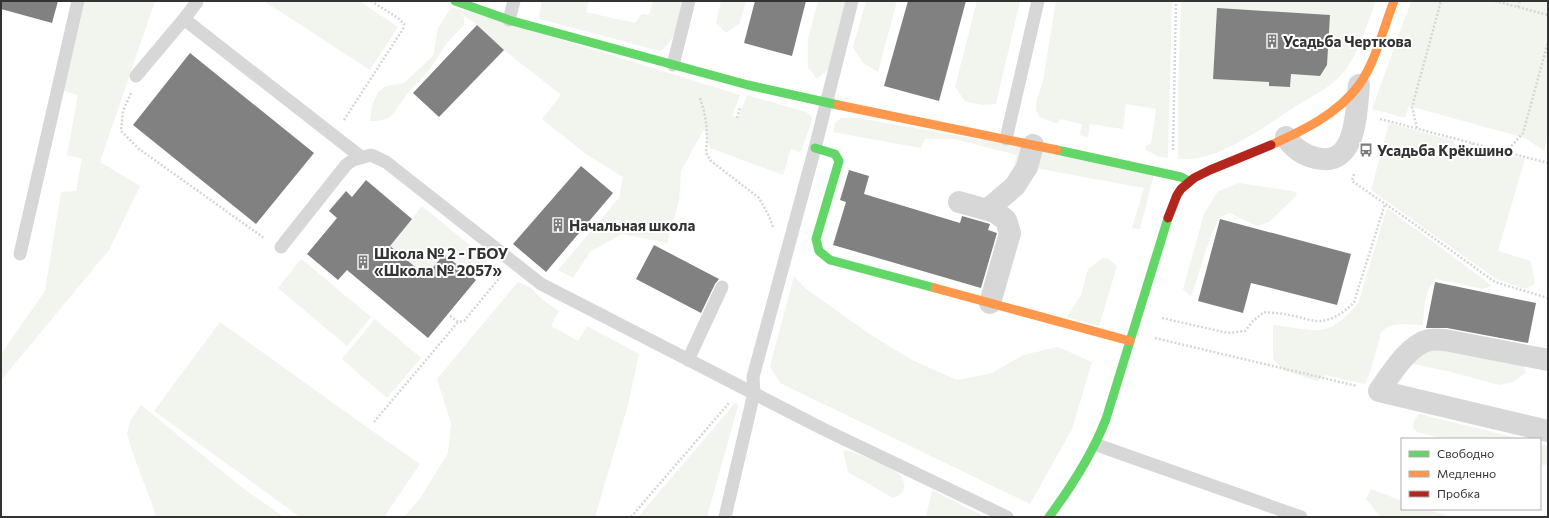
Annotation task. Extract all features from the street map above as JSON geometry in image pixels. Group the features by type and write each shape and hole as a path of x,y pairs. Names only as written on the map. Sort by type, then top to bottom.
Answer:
{"street":[{"path":"455,1 509,20 691,71 826,103 1006,139 1171,175 1189,181"},
{"path":"1049,517 1076,480 1097,444 1176,197 1189,181 1286,137 1317,121 1346,101 1359,85 1367,70 1394,1"},
{"path":"1286,137 1298,150 1308,156 1320,159 1338,157 1346,149 1351,137 1359,85"},
{"path":"988,209 1015,186 1027,167 1033,145"},
{"path":"815,148 835,154 839,161 816,239 819,251 830,260 1130,341"},
{"path":"959,202 995,212 1006,220 1010,233 990,303"},
{"path":"1548,360 1445,340 1429,340 1413,349 1397,366 1379,391 1548,431"}],"lane":[{"path":"20,254 78,1"},
{"path":"509,20 514,1"},
{"path":"673,66 689,1"},
{"path":"725,517 754,394 753,376 815,148 852,1"},
{"path":"1006,139 1038,1"},
{"path":"136,76 197,2"},
{"path":"184,19 361,157"},
{"path":"281,247 346,165 353,160 371,155 386,162 541,284 825,430 1007,517"},
{"path":"688,360 722,287"},
{"path":"1097,444 1301,517"}],"path":[{"path":"334,136 403,29 404,24 398,18 371,1"},
{"path":"1173,157 1176,1"},
{"path":"1418,128 1412,107 1441,1"},
{"path":"1496,1 1548,15"},
{"path":"1518,7 1520,1"},
{"path":"1506,152 1523,132 1548,42"},
{"path":"691,71 706,117 706,153 711,161 759,198 769,216 784,262"},
{"path":"136,76 133,89 123,111 121,131 139,149 272,244 281,247"},
{"path":"1376,118 1548,163"},
{"path":"1471,149 1473,143"},
{"path":"1356,167 1352,181 1495,282 1548,298"},
{"path":"1139,312 1228,333 1245,331 1253,321 1264,312 1289,315 1317,321 1334,317 1346,310 1354,302 1385,204"},
{"path":"374,422 458,322 467,319 513,262"},
{"path":"450,316 458,322"},
{"path":"1148,336 1379,391"},
{"path":"631,517 742,388"}],"shaded area":[{"path":"85,1 155,1 100,162 140,186 109,250 1,380 1,354 45,291 61,192 76,191 82,159 67,155 78,95 64,91"},
{"path":"264,1 359,1 398,27 370,70"},
{"path":"542,1 589,1 586,12 635,23 642,14 649,15 653,1 682,1 678,22 673,36 666,47 660,51 540,19 539,16"},
{"path":"721,1 746,1 740,23 726,33 716,23"},
{"path":"818,1 846,1 831,67 817,79 808,67 808,39"},
{"path":"866,1 897,1 878,72 862,62 853,47"},
{"path":"977,1 1020,1 996,104 981,105 965,101 955,87"},
{"path":"1056,1 1172,1 1168,158 1159,157 1146,150 1145,146 1151,144 1156,109 1126,104 1123,129 1090,124 1088,137 1080,135 1082,124 1060,119 1058,124 1040,117 1036,110 1037,99 1043,81"},
{"path":"1181,1 1376,1 1353,59 1336,80 1253,134 1223,150 1208,156 1193,159 1178,159 1178,90","holes":["1217,9 1327,65 1320,76 1291,74 1290,87 1269,86 1269,75 1257,81 1213,78"]},
{"path":"1411,1 1548,1 1548,133 1544,151 1525,138 1409,106 1405,118 1372,109"},
{"path":"453,8 468,11 740,95 732,116 738,118 747,95 806,112 811,116 812,120 801,152 791,149 783,175 710,148 704,129 681,171 679,201 667,243 622,234 590,252 573,278 558,270 619,198 623,177 586,154 542,119 561,95 504,50 477,25 461,13 464,18 464,25 447,43 430,69 407,94 394,113 389,118 379,121 370,121 372,105 378,92 386,86 404,83 433,56 438,28 449,11"},
{"path":"841,118 858,118 1028,148 1022,166 1014,164 1017,155 954,139 925,139 921,148 833,132 835,123"},
{"path":"1389,123 1454,141 1454,144 1488,153 1489,150 1525,159 1498,251 1531,261 1535,284 1525,289 1496,279 1371,190"},
{"path":"1035,150 1154,174 1140,229 1132,228 1144,188 1030,167"},
{"path":"1239,183 1297,193 1296,196 1269,222 1257,226 1230,213 1220,217 1211,235 1191,297 1183,289 1204,214 1218,191"},
{"path":"422,206 488,260 474,278 444,254 426,276 390,246"},
{"path":"1387,208 1491,286 1483,289 1436,279 1427,295 1423,325 1394,325 1385,329 1381,333 1371,369 1365,384 1325,375 1317,381 1285,371 1273,359 1273,325 1309,330 1326,329 1336,324 1358,304"},
{"path":"1103,258 1109,259 1117,266 1099,326 1067,317 1081,295 1088,269"},
{"path":"301,259 371,317 347,346 278,288"},
{"path":"794,276 805,288 871,335 912,360 957,380 992,373 1023,355 1058,347 1092,362 1072,429 1030,504 780,383 770,366"},
{"path":"518,282 531,288 544,301 559,311 551,326 578,341 587,326 639,354 628,405 595,517 404,517 421,497 448,453 451,423 437,379"},
{"path":"375,319 421,358 387,398 342,359"},
{"path":"220,322 420,464 384,517 300,517 154,411"},
{"path":"1426,348 1520,359 1526,373 1513,382 1499,385 1447,371 1413,364 1419,354"},
{"path":"736,402 738,406 707,517 638,517"},
{"path":"141,405 244,489 284,517 156,517 127,433 130,421"},
{"path":"1419,414 1517,438 1441,438 1417,432 1413,427 1414,421"},
{"path":"1541,444 1548,446 1548,466 1541,464"},
{"path":"847,450 892,469 901,476 903,480 903,492 893,498 848,472 843,451"},
{"path":"1371,489 1401,501 1401,510 1429,510 1450,517 1381,517 1366,499"},
{"path":"932,490 979,514 983,517 926,517"}],"building":[{"path":"1,1 58,1 52,23 1,9"},
{"path":"755,1 806,1 792,56 744,43"},
{"path":"908,1 966,1 939,101 884,86"},
{"name":"Усадьба Черткова","path":"1217,8 1330,15 1327,65 1320,76 1291,74 1290,87 1269,86 1269,82 1213,79"},
{"path":"477,25 504,50 439,117 413,93"},
{"path":"190,53 314,153 256,224 133,125"},
{"name":"Начальная школа","path":"581,166 613,193 546,272 513,244"},
{"path":"849,170 869,176 864,194 960,223 962,216 990,224 988,230 997,233 981,288 833,245 846,202 840,200"},
{"name":"Школа № 2 - ГБОУ «Школа № 2057»","path":"366,180 412,219 390,246 426,276 444,254 476,280 428,338 347,270 338,280 307,254 337,218 329,211 346,191 352,197"},
{"path":"1220,219 1351,254 1337,305 1251,283 1243,313 1198,301"},
{"path":"654,245 719,279 701,313 636,279"},
{"path":"1435,282 1536,303 1528,343 1447,328 1426,328"}],"traffic: fast":[{"path":"455,1 509,20 748,85 838,105"},
{"path":"815,148 835,154 839,161 816,239 819,251 830,260 935,288"},
{"path":"1057,150 1181,177 1189,181"},
{"path":"1049,517 1081,470 1106,419 1168,218"}],"traffic: slow":[{"path":"1271,145 1319,121 1341,105 1359,85 1370,66 1394,1"},
{"path":"838,105 1057,150"},
{"path":"935,288 1130,341"}],"traffic: jam":[{"path":"1168,218 1177,195 1181,189 1194,178 1271,145"}],"place":[{"name":"Усадьба Черткова","path":"1272,41"},
{"name":"Усадьба Крёкшино","path":"1366,150"},
{"name":"Начальная школа","path":"558,225"},
{"name":"Школа № 2 - ГБОУ «Школа № 2057»","path":"363,262"}]}
